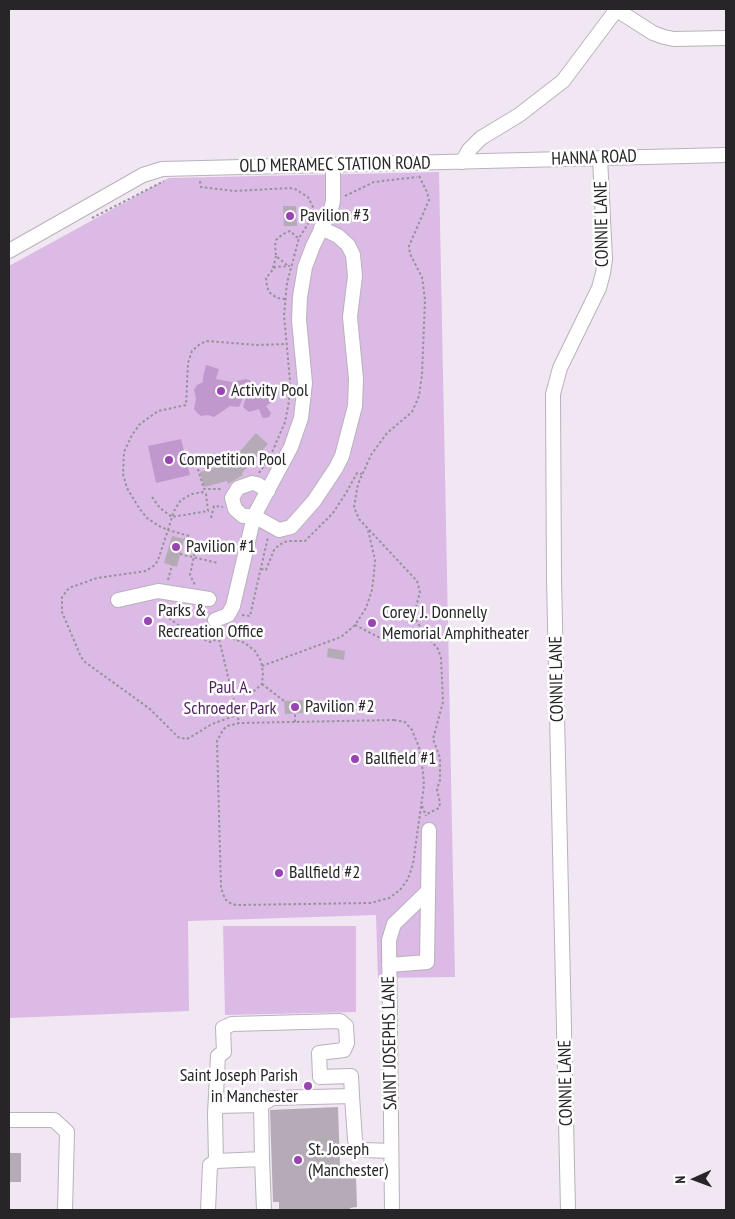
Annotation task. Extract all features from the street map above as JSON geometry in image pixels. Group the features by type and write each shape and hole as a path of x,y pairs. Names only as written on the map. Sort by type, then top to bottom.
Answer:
{"street":[{"path":"462,162 469,150 481,138 519,115 563,81 617,9 653,33 664,37 674,39 726,38"},
{"name":"HANNA ROAD","path":"462,162 726,155"},
{"name":"CONNIE LANE","path":"568,1210 554,579 553,394 560,368 599,288 603,273 605,259 600,158"},
{"name":"OLD MERAMEC STATION ROAD","path":"9,251 155,170 169,168 462,162"},
{"path":"214,620 228,615 233,606 254,516 291,447 301,418 305,383 299,320 300,297 305,267 333,201 333,165"},
{"path":"268,492 257,484 252,483 238,488 234,493 232,503 238,513 243,516 254,516 279,530 292,527 314,502 336,468 342,456 349,431 356,392 350,317 355,267 353,255 348,245 338,236 320,228"},
{"path":"118,600 158,591 209,599"},
{"path":"389,965 427,962 429,830"},
{"name":"SAINT JOSEPHS LANE","path":"392,1210 389,940 394,924 428,891"},
{"path":"216,1161 218,1056 224,1052 223,1028 232,1024 340,1021 346,1026 347,1043 344,1050 318,1053 320,1077 351,1076 355,1140 358,1148 365,1150 391,1150"},
{"path":"216,1106 261,1105 272,1098 352,1096"},
{"path":"261,1105 264,1210"},
{"path":"9,1120 54,1120 67,1132 65,1210"},
{"path":"208,1210 210,1165 216,1161 262,1159"}],"path":[{"path":"200,176 201,187 234,191 290,188 302,192 308,197 317,212 299,238 290,266 285,300 286,344 290,381 287,412 278,442 262,470"},
{"path":"333,201 374,182 418,177 429,200 409,246 410,254 422,277 424,300 422,375 419,396 412,412 394,426 379,442 371,455 362,474 354,507 357,516 367,528 417,581 420,592 415,615 424,633 440,653 444,695 442,709 433,736 440,758 440,780 437,789 440,803 439,808 425,815"},
{"path":"88,220 171,178"},
{"path":"285,300 274,297 267,290 266,278 273,268 276,256 275,244 279,237 290,231 299,238"},
{"path":"276,256 290,266"},
{"path":"273,268 287,265"},
{"path":"189,536 168,530 152,522 142,513 127,488 123,474 124,452 132,435 144,420 158,411 186,405 188,363 192,351 200,344 207,341 215,341 257,345 286,344"},
{"path":"198,469 204,489 227,489"},
{"path":"261,569 266,570 278,544 287,541 306,541 333,513 357,473 362,474"},
{"path":"152,497 156,504 172,517 208,511 206,494 198,492 186,496 177,506 172,517 158,560 151,568 141,573 97,578 72,586 62,597 62,612 81,657 85,662 150,709 178,736 186,739 189,738 212,724 237,715"},
{"path":"211,518 214,506 224,507 226,504"},
{"path":"262,666 341,636 355,624 366,608 372,590 375,560 367,528"},
{"path":"234,614 250,616 269,537 264,536"},
{"path":"184,539 192,542 195,551 190,578 197,586"},
{"path":"371,542 378,539"},
{"path":"180,554 218,563"},
{"path":"170,612 169,618 189,633 197,636 202,635 208,628 218,634 245,643 255,651 262,666 262,684 247,694 240,695 232,692"},
{"path":"214,620 239,723"},
{"path":"355,624 384,640 394,634 416,636 424,633"},
{"path":"202,635 205,640 210,642 215,640 218,634"},
{"path":"262,684 284,701"},
{"path":"295,714 295,722"},
{"path":"394,720 405,722 415,735 423,766 424,785 411,872 400,890 389,898 371,903 236,905 225,898 221,888 217,740 222,730 227,726 239,723 295,722 394,720"},
{"path":"421,804 429,830"}],"green space":[{"name":"Paul A. Schroeder Park","path":"439,172 455,977 378,978 376,915 188,921 189,1011 9,1018 9,266 169,178"},
{"path":"223,926 356,926 356,1012 225,1015"}],"shaded area":[{"name":"Activity Pool","path":"206,365 219,369 216,379 232,382 246,379 251,381 251,388 244,396 239,407 230,406 214,417 208,415 201,416 197,413 194,409 196,399 194,390 197,385 203,382"},
{"path":"256,384 260,387 270,386 277,391 275,400 266,406 271,413 269,417 262,417 259,409 249,412 243,407 245,400 253,392"},
{"name":"Competition Pool","path":"181,439 190,475 156,483 148,446"}],"building":[{"name":"Pavilion #3","path":"283,206 296,206 297,226 284,226"},
{"path":"256,433 268,444 242,473 243,475 228,484 227,481 204,487 200,472 218,467 215,461 230,452 234,458"},
{"name":"Pavilion #1","path":"172,536 184,539 177,567 164,563"},
{"path":"328,648 345,651 344,660 327,657"},
{"name":"Pavilion #2","path":"305,700 305,713 285,714 284,701"},
{"name":"St. Joseph (Manchester)","path":"338,1107 340,1167 361,1166 361,1177 356,1177 357,1207 350,1208 350,1210 279,1209 279,1202 273,1202 270,1110"},
{"path":"9,1153 21,1153 21,1182 9,1182"}],"place":[{"name":"Pavilion #3","path":"290,216"},
{"name":"Activity Pool","path":"221,391"},
{"name":"Competition Pool","path":"169,460"},
{"name":"Pavilion #1","path":"176,547"},
{"name":"Parks & Recreation Office","path":"148,621"},
{"name":"Corey J. Donnelly Memorial Amphitheater","path":"372,623"},
{"name":"Pavilion #2","path":"295,707"},
{"name":"Ballfield #1","path":"355,759"},
{"name":"Ballfield #2","path":"279,873"},
{"name":"Saint Joseph Parish in Manchester","path":"308,1086"},
{"name":"St. Joseph (Manchester)","path":"298,1160"}]}
